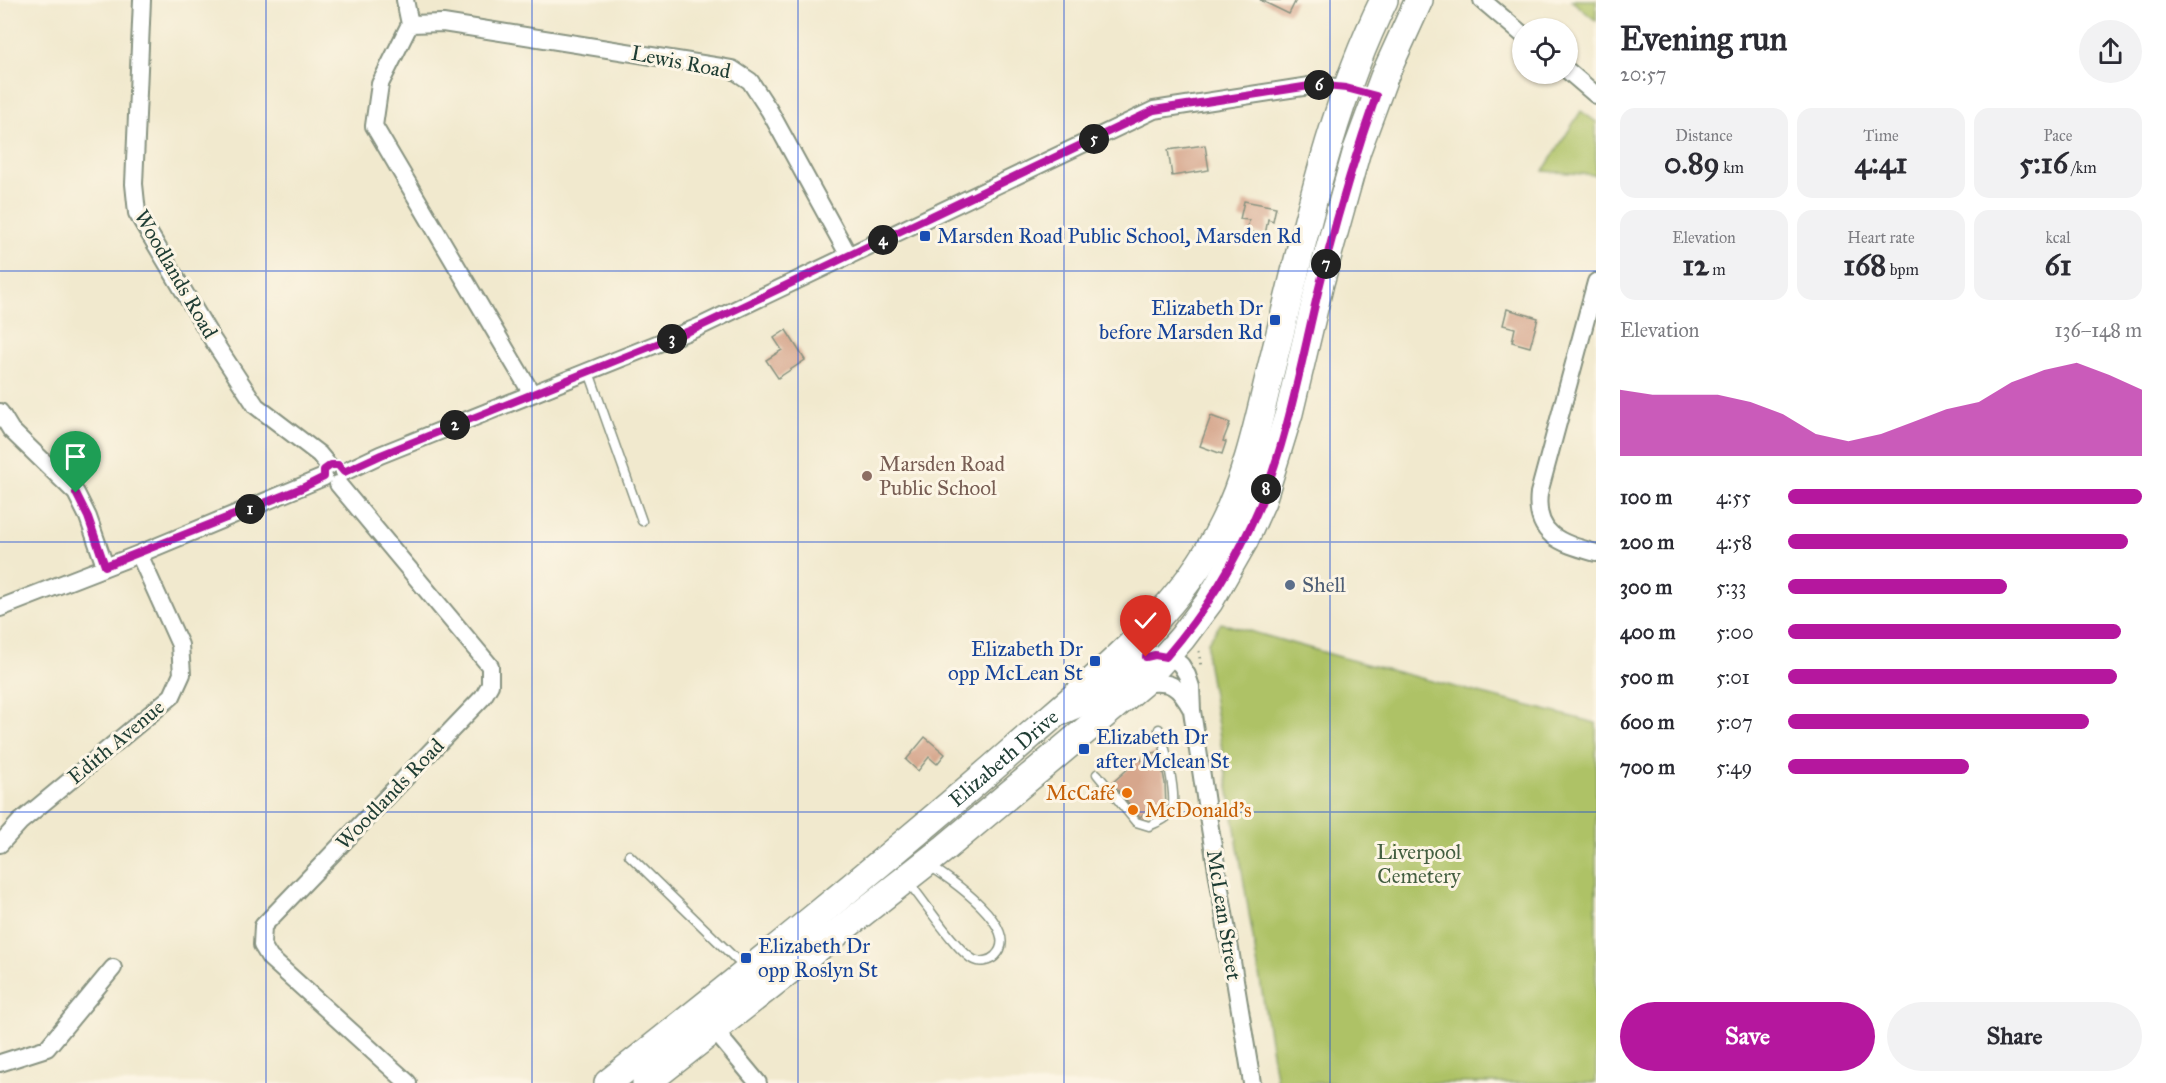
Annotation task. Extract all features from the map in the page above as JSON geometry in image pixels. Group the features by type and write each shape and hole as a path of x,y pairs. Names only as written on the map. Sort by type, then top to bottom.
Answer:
{"main road":[{"name":"Elizabeth Drive","path":"608,1083 926,826 1041,726 1152,622 1176,596 1204,557 1223,525 1250,451 1333,126 1346,88 1384,0"},
{"path":"1371,27 1385,21 1399,0"},
{"name":"Elizabeth Drive","path":"646,1083 915,871 1141,684 1188,630 1227,574 1262,501 1289,413 1348,180 1376,96 1419,0"},
{"path":"1346,88 1376,96"}],"street":[{"name":"Woodlands Road","path":"142,0 134,184 137,213 214,342 256,405 319,454 490,666 490,685 483,697 263,926 262,945 270,958 408,1083"},
{"path":"405,0 410,24 380,84 374,126 532,394"},
{"path":"1482,0 1512,26"},
{"name":"Lewis Road","path":"410,24 443,23 721,67 740,73 750,81 769,110 849,256"},
{"path":"1578,80 1596,95"},
{"path":"0,608 699,327 1154,110 1316,85 1346,88"},
{"path":"1596,282 1537,508 1541,521 1549,533 1561,542 1596,553"},
{"path":"0,412 11,429 76,493 88,517 105,566"},
{"name":"Edith Avenue","path":"0,843 20,822 172,696 182,674 180,645 139,554"},
{"path":"1041,726 1084,707 1140,659 1155,655 1166,657"},
{"name":"McLean Street","path":"1166,657 1174,659 1181,665 1191,687 1192,711 1252,1083"},
{"name":"McLean Street","path":"1141,684 1161,681 1171,683 1185,697 1192,711"},
{"path":"0,1063 47,1048 113,968"},
{"path":"714,1030 758,1083"}],"lane":[{"path":"589,372 642,521"},
{"path":"1097,774 1136,822 1149,826 1166,818 1172,810 1173,794 1165,746 1159,729"},
{"path":"629,855 748,971"},
{"path":"915,871 940,873 975,900 1000,928 1002,942 996,955 986,961 975,961 963,952 915,871"}],"green space":[{"path":"1571,0 1596,0 1596,21"},
{"path":"1581,111 1596,122 1596,175 1543,171"},
{"name":"Liverpool Cemetery","path":"1221,623 1358,662 1596,723 1596,1083 1277,1083 1207,659 1208,642"}],"building":[{"path":"1260,0 1296,0 1289,14"},
{"path":"1205,145 1209,170 1172,176 1168,150"},
{"path":"1244,201 1276,207 1273,221 1268,219 1265,235 1247,231 1249,220 1240,219"},
{"path":"1507,309 1538,318 1530,347 1512,342 1515,328 1503,325"},
{"path":"786,330 805,360 778,378 766,360 782,350 774,338"},
{"path":"1211,416 1230,423 1223,441 1226,442 1222,454 1200,446"},
{"path":"925,737 945,754 937,764 929,757 918,771 906,760"},
{"path":"1159,752 1165,783 1166,808 1153,806 1140,817 1112,783 1140,758 1142,761 1152,753"}],"place":[{"name":"Marsden Road Public School, Marsden Rd","path":"925,236"},
{"name":"Elizabeth Dr before Marsden Rd","path":"1275,320"},
{"name":"Marsden Road Public School","path":"867,476"},
{"name":"Shell","path":"1290,585"},
{"name":"Elizabeth Dr opp McLean St","path":"1095,661"},
{"name":"Elizabeth Dr after Mclean St","path":"1084,749"},
{"name":"McCafé","path":"1127,793"},
{"name":"McDonald's","path":"1133,810"},
{"name":"Elizabeth Dr opp Roslyn St","path":"746,958"}],"route":[{"path":"76,493 88,517 105,566 302,488 324,477 324,470 331,465 338,465 344,472 699,327 1154,110 1316,85 1346,88 1376,96 1348,180 1320,283 1289,413 1262,501 1227,574 1209,602 1166,657 1155,655 1146,657"}]}
